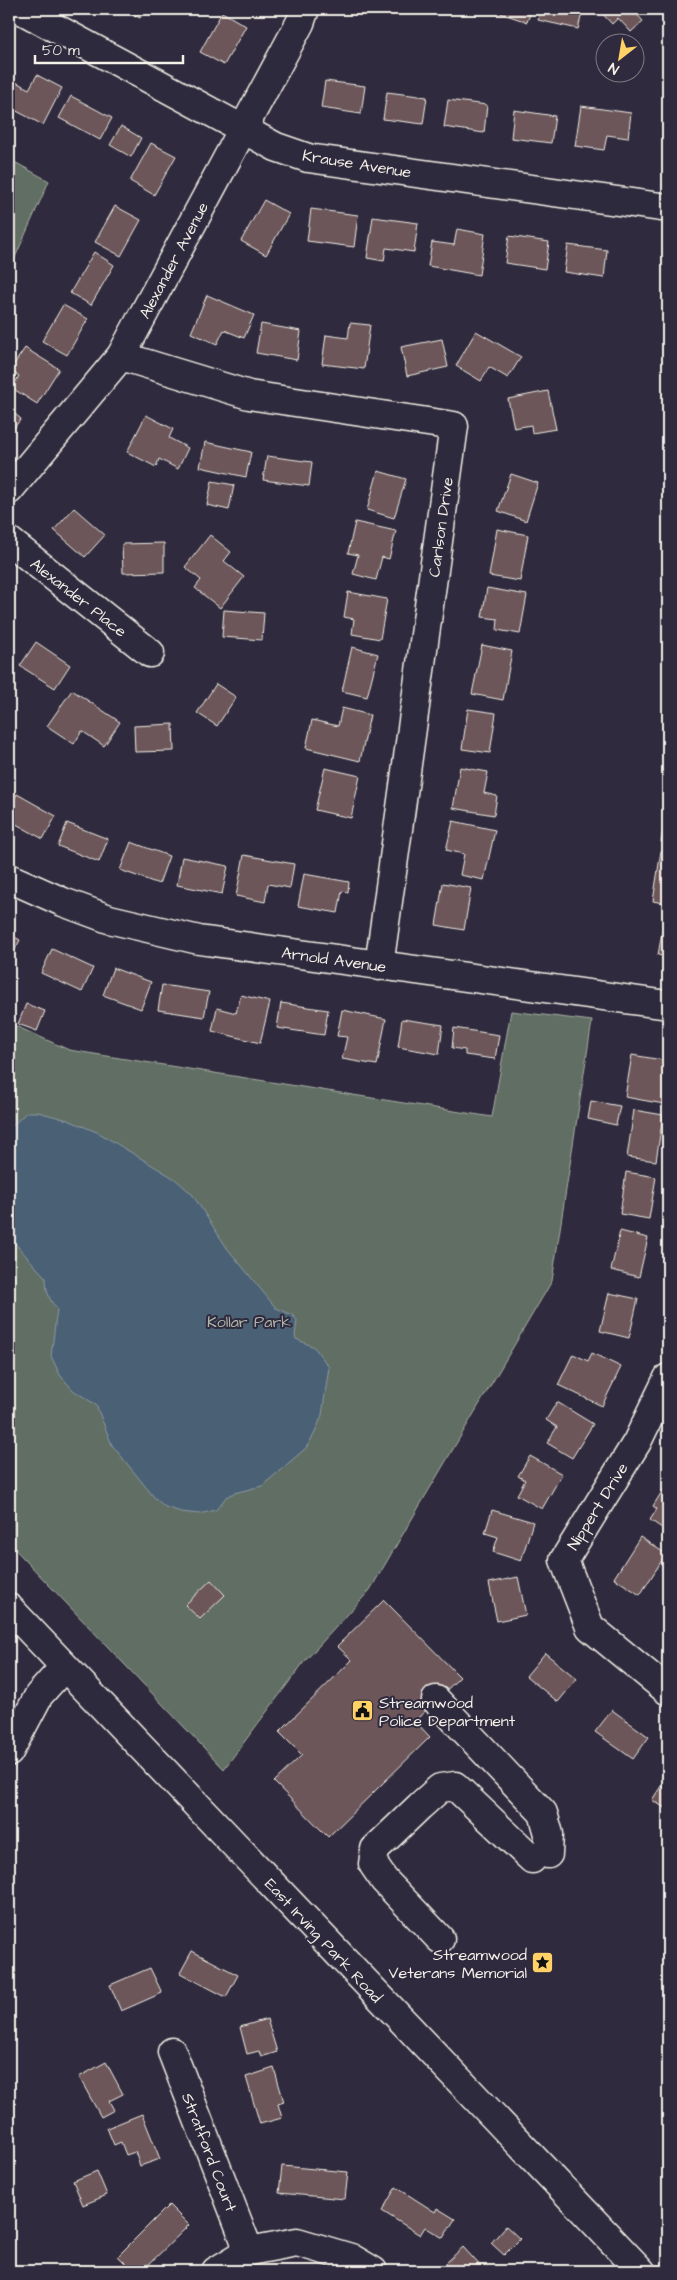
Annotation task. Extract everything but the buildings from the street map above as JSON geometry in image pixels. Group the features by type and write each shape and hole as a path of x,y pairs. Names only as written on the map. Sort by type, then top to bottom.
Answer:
{"street":[{"name":"Krause Avenue","path":"20,9 276,147 308,158 668,208"},
{"name":"Alexander Avenue","path":"9,490 121,356 244,129 300,23 305,9"},
{"name":"Carlson Drive","path":"121,356 250,395 454,426 379,966"},
{"name":"Alexander Place","path":"9,541 150,653"},
{"name":"Arnold Avenue","path":"9,878 63,902 109,918 199,940 668,1005"},
{"name":"Nippert Drive","path":"668,1378 637,1442 564,1560 590,1627 668,1690"},
{"name":"East Irving Park Road","path":"9,1608 641,2271"},
{"path":"9,1752 39,1695 64,1667"},
{"path":"436,1700 543,1813 549,1834 540,1857 455,1786 440,1788 375,1849 372,1864 384,1880 440,1939"},
{"name":"Stratford Court","path":"172,2052 249,2251"},
{"path":"216,2271 249,2251 297,2242 351,2258 373,2271"}],"green space":[{"path":"9,159 49,181 9,271"},
{"name":"Kollar Park","path":"511,1011 592,1021 552,1281 370,1590 304,1662 224,1769 9,1543 9,1023 69,1050 492,1117"}],"water":[{"path":"27,1112 38,1112 68,1120 99,1133 175,1179 192,1194 227,1248 276,1308 292,1315 297,1320 296,1339 314,1347 329,1367 322,1415 314,1435 306,1448 262,1486 234,1493 226,1497 216,1510 199,1514 181,1512 165,1507 154,1497 112,1445 96,1405 73,1390 60,1375 51,1356 57,1309 49,1295 46,1278 11,1239 9,1231 9,1136 11,1127"}],"place":[{"name":"Streamwood Police Department","path":"363,1711"},
{"name":"Streamwood Veterans Memorial","path":"543,1963"}]}
